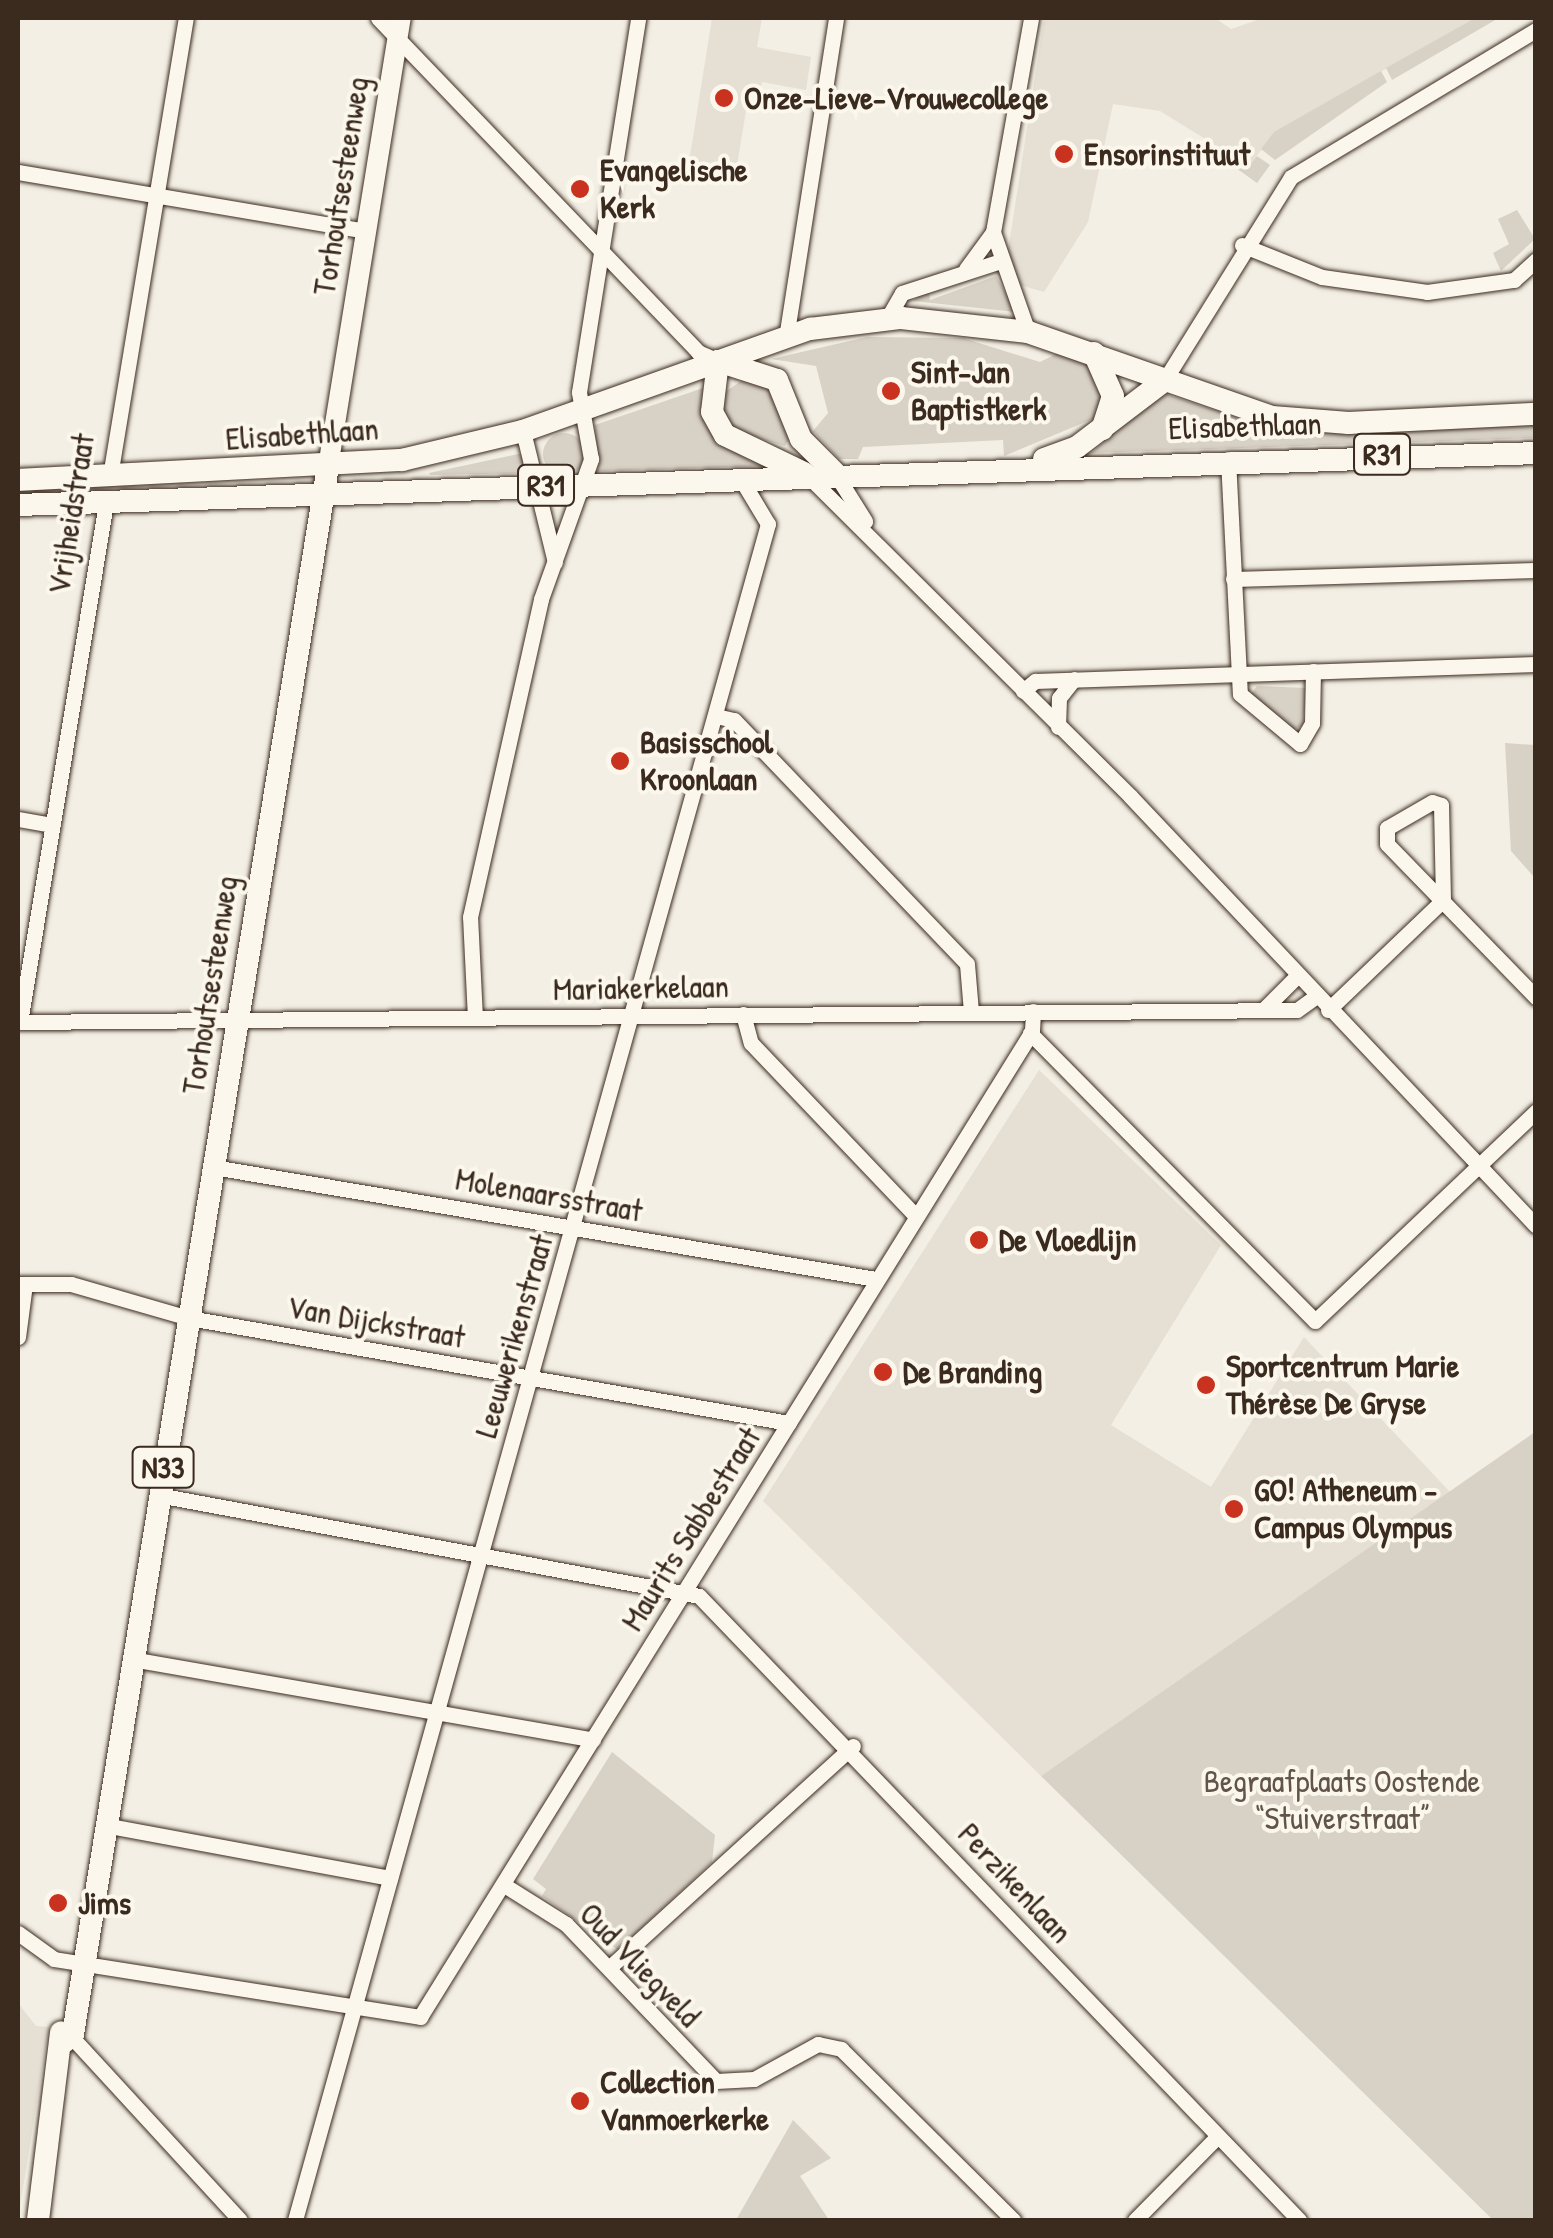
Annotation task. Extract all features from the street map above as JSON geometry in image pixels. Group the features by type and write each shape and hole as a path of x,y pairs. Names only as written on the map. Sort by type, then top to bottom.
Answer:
{"main road":[{"name":"Elisabethlaan","path":"18,480 328,468 523,431 786,338 887,319 1028,332 1164,381 1313,422 1536,414"},
{"path":"1094,353 1112,396 1102,429"},
{"name":"Elisabethlaan","path":"718,361 712,412 724,435 806,474"},
{"path":"718,361 777,380 801,439 835,473"},
{"name":"Elisabethlaan","path":"1017,468 1102,429 1164,381"},
{"name":"Elisabethlaan","path":"18,506 322,497 738,476 1536,453"},
{"name":"Torhoutsesteenweg","path":"38,2220 328,468"},
{"name":"Vrijheidstraat","path":"106,502 110,476"}],"street":[{"name":"Vrijheidstraat","path":"110,476 186,18"},
{"path":"378,18 400,27 698,352 718,361"},
{"path":"475,1018 470,917 555,562 587,483 592,443 583,410 600,249 638,18"},
{"path":"786,338 836,18"},
{"path":"1028,332 998,262 994,232 1031,18"},
{"name":"Torhoutsesteenweg","path":"328,468 400,27"},
{"path":"1164,381 1242,245 1319,153 1536,30"},
{"path":"18,172 367,231"},
{"path":"966,269 994,232"},
{"path":"1242,245 1322,277 1426,292 1514,280 1536,260"},
{"path":"887,319 902,293 966,269 998,262"},
{"path":"523,431 555,562"},
{"path":"1228,459 1240,694 1300,744 1312,722 1313,671"},
{"path":"835,473 872,533"},
{"path":"806,474 872,533 1536,1226"},
{"name":"Leeuwerikenstraat","path":"295,2220 768,524 758,494 738,476"},
{"name":"Vrijheidstraat","path":"19,1022 106,502"},
{"path":"1232,579 1536,570"},
{"path":"1023,691 1035,681 1536,664"},
{"path":"1058,728 1059,698 1074,679"},
{"path":"716,716 734,720 967,964 971,1012"},
{"path":"1328,1010 1443,900 1441,805 1432,802 1387,828 1387,844 1443,900 1536,997"},
{"path":"18,819 52,824"},
{"path":"1266,1007 1297,976"},
{"name":"Mariakerkelaan","path":"19,1022 1266,1007 1297,1010 1314,997"},
{"name":"Maurits Sabbestraat","path":"356,2007 420,2017 790,1423 914,1214 1030,1034 1033,1011"},
{"path":"743,1014 751,1044 914,1214"},
{"path":"1030,1034 1316,1320 1480,1170 1536,1111"},
{"name":"Molenaarsstraat","path":"213,1166 876,1279"},
{"path":"18,1337 21,1284"},
{"name":"Van Dijckstraat","path":"21,1284 149,1302 790,1423"},
{"path":"158,1495 686,1588"},
{"name":"Perzikenlaan","path":"686,1588 853,1746 1214,2140 1298,2220"},
{"path":"131,1659 593,1740"},
{"path":"611,1966 853,1746"},
{"path":"104,1824 390,1878"},
{"name":"Oud Vliegveld","path":"504,1884 611,1966 716,2081 754,2080 818,2044 840,2049 1013,2220"},
{"path":"18,1932 46,1956 356,2007"},
{"path":"66,2036 240,2220"},
{"path":"1135,2220 1214,2140"}],"shaded area":[{"name":"Onze-Lieve-Vrouwecollege","path":"712,18 762,18 757,47 811,57 806,90 762,82 759,94 749,93 734,183 687,175"},
{"name":"Ensorinstituut","path":"1044,18 1215,18 1231,29 1263,18 1475,18 1275,132 1249,166 1160,111 1113,104 1088,222 1044,292 1020,285 1008,251"},
{"path":"1039,1070 1221,1245 1111,1425 1211,1487 1304,1337 1450,1492 1041,1776 763,1501"},
{"path":"18,2003 36,2026 49,2027 18,2219"}],"green space":[{"path":"1475,18 1497,19 1392,80 1386,68"},
{"path":"1381,71 1387,82 1275,160 1261,149 1274,132"},
{"path":"1227,150 1249,166 1257,156 1270,165 1257,183 1222,158"},
{"path":"1517,210 1535,239 1501,271 1493,253 1509,244 1498,219"},
{"path":"996,276 1016,312 913,301 929,289 930,300"},
{"path":"867,337 963,338 1040,362 1058,353 1084,362 1105,384 1095,418 1004,456 1003,440 863,447 858,459 839,459 813,431 828,413 816,366 771,359"},
{"path":"744,379 770,387 791,436 785,446 734,431 722,414 725,392"},
{"path":"703,388 762,466 598,471 595,425"},
{"path":"1162,393 1251,422 1535,425 1535,438 1091,453"},
{"path":"564,433 579,439 585,454 579,469 564,475 549,469 543,454 549,439"},
{"path":"523,453 529,473 429,473"},
{"path":"1257,686 1306,688 1303,726 1288,731 1251,694"},
{"path":"1505,743 1535,745 1535,878 1511,851"},
{"name":"Begraafplaats Oostende “Stuiverstraat”","path":"1535,1432 1535,2220 1493,2220 1041,1776"},
{"path":"612,1752 715,1835 712,1862 618,1950 542,1896 546,1889 533,1879"},
{"path":"793,2120 831,2158 800,2176 829,2220 736,2220"}],"place":[{"name":"Onze-Lieve-Vrouwecollege","path":"724,98"},
{"name":"Ensorinstituut","path":"1064,154"},
{"name":"Evangelische Kerk","path":"580,189"},
{"name":"Sint-Jan Baptistkerk","path":"891,391"},
{"name":"Basisschool Kroonlaan","path":"620,761"},
{"name":"De Vloedlijn","path":"979,1240"},
{"name":"De Branding","path":"883,1372"},
{"name":"Sportcentrum Marie Thérèse De Gryse","path":"1206,1385"},
{"name":"GO! Atheneum - Campus Olympus","path":"1234,1509"},
{"name":"Jims","path":"58,1903"},
{"name":"Collection Vanmoerkerke","path":"580,2101"}]}
